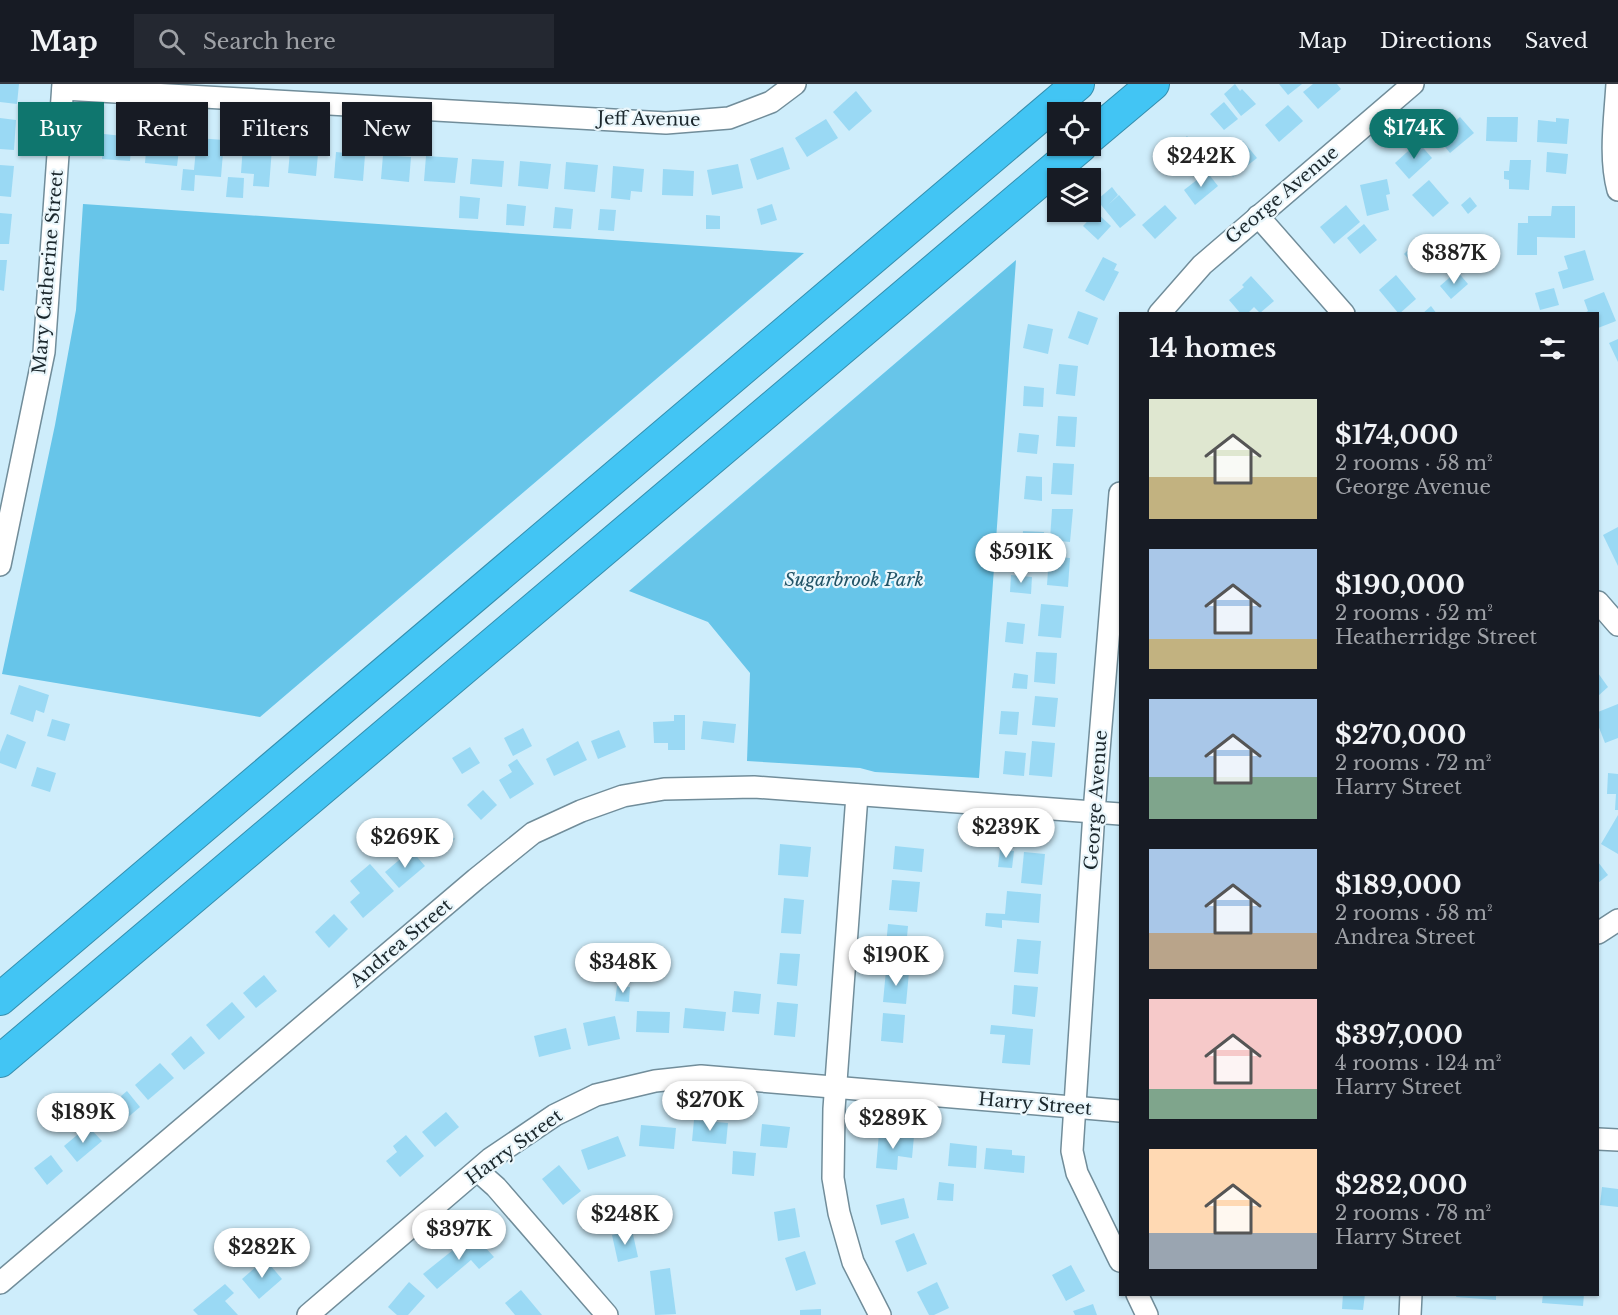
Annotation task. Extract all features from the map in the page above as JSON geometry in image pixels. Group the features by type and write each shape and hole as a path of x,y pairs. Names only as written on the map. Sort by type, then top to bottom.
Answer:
{"highway":[{"path":"0,999 1078,84"},
{"path":"1101,128 1153,84"},
{"path":"0,1061 1069,156"}],"street":[{"name":"Jeff Avenue","path":"63,87 666,123 729,118 771,102 795,84"},
{"name":"George Avenue","path":"1161,312 1202,265 1413,84"},
{"path":"1617,84 1614,132 1618,190"},
{"name":"Mary Catherine Street","path":"0,565 44,352 63,87"},
{"path":"1258,216 1342,312"},
{"name":"George Avenue","path":"1119,505 1094,812 1072,1152 1077,1173 1119,1259"},
{"path":"1599,603 1618,626"},
{"name":"Andrea Street","path":"0,1283 533,833 591,807 623,796 664,789 754,787 1119,814"},
{"path":"857,795 836,1086 833,1178 838,1213 854,1262 880,1315"},
{"path":"1599,932 1618,920"},
{"name":"Harry Street","path":"308,1315 490,1159 555,1115 597,1095 655,1081 701,1076 1119,1111"},
{"path":"1599,1139 1618,1140"},
{"path":"478,1171 496,1187 607,1315"},
{"path":"1138,1296 1148,1315"},
{"path":"1410,1315 1411,1296"}],"green space":[{"path":"83,204 804,253 260,717 2,674 55,425 76,310"},
{"name":"Sugarbrook Park","path":"1016,260 979,778 747,761 750,673 708,622 629,591"}],"building":[{"path":"0,84 19,84 17,104 0,102"},
{"path":"1235,84 1256,104 1241,116 1224,94"},
{"path":"1279,84 1302,84 1288,95"},
{"path":"1313,84 1337,84 1341,89 1318,109 1303,92"},
{"path":"856,91 872,111 849,131 833,112"},
{"path":"1224,102 1238,119 1224,130 1210,114"},
{"path":"1288,105 1303,121 1279,142 1265,125"},
{"path":"1460,117 1474,133 1450,153 1437,137"},
{"path":"1487,117 1518,117 1517,142 1486,141"},
{"path":"0,118 16,120 14,150 0,149"},
{"path":"1556,118 1569,119 1567,144 1537,142 1538,120 1556,122"},
{"path":"826,119 838,138 807,157 795,138"},
{"path":"104,134 116,135 116,156 130,156 130,161 102,159"},
{"path":"1187,136 1199,150 1186,161 1174,147"},
{"path":"208,139 220,140 220,156 223,156 221,177 195,175 194,191 181,190 183,169 194,170 195,156 208,156"},
{"path":"1243,141 1257,158 1233,177 1219,161"},
{"path":"1418,142 1432,158 1409,179 1395,163"},
{"path":"783,147 790,169 757,180 750,159"},
{"path":"336,152 342,153 342,156 365,156 363,181 334,178"},
{"path":"1547,152 1568,154 1566,174 1546,172"},
{"path":"146,156 178,156 177,166 145,163"},
{"path":"242,156 271,156 269,187 253,186 254,174 241,173"},
{"path":"290,156 318,156 316,176 288,173"},
{"path":"383,156 411,157 409,182 381,179"},
{"path":"426,156 458,158 455,183 424,181"},
{"path":"472,159 504,161 502,187 470,184"},
{"path":"1510,160 1531,160 1529,190 1509,189 1509,180 1504,179 1504,171 1509,171"},
{"path":"520,161 551,164 548,189 518,186"},
{"path":"566,162 598,165 595,192 564,189"},
{"path":"738,164 743,188 712,195 707,170"},
{"path":"0,165 14,166 11,197 0,196"},
{"path":"613,166 644,169 642,192 631,191 630,200 611,198"},
{"path":"663,169 694,171 693,196 662,195"},
{"path":"1207,172 1218,186 1195,205 1184,190"},
{"path":"228,177 244,178 243,198 226,197"},
{"path":"1387,179 1390,194 1386,195 1389,210 1367,216 1360,185"},
{"path":"1429,180 1449,203 1433,217 1412,195"},
{"path":"1112,187 1118,195 1108,205 1119,195 1136,215 1120,228 1101,205 1101,197"},
{"path":"460,196 480,198 478,219 459,218"},
{"path":"1470,197 1477,206 1468,214 1461,205"},
{"path":"507,204 526,206 524,226 506,225"},
{"path":"772,204 777,220 761,225 757,209"},
{"path":"1165,205 1177,218 1155,239 1142,225"},
{"path":"1346,205 1360,222 1334,244 1320,227"},
{"path":"1552,206 1575,206 1575,238 1537,237 1537,255 1517,255 1518,223 1528,223 1528,216 1551,216"},
{"path":"555,207 573,209 571,229 553,228"},
{"path":"600,209 616,210 614,231 598,230"},
{"path":"0,213 12,214 9,244 0,244"},
{"path":"706,215 720,216 720,229 706,229"},
{"path":"1101,217 1111,226 1098,240 1083,226 1087,222 1101,222"},
{"path":"1364,224 1377,240 1360,254 1347,238"},
{"path":"1417,241 1429,254 1416,267 1404,254"},
{"path":"1585,250 1594,280 1563,289 1558,272 1568,269 1564,256"},
{"path":"1103,257 1117,264 1114,270 1119,272 1104,301 1085,291"},
{"path":"0,260 7,260 4,291 0,290"},
{"path":"1457,271 1468,284 1451,299 1440,286"},
{"path":"1396,275 1416,299 1401,312 1397,312 1379,290"},
{"path":"1251,276 1274,301 1261,312 1254,307 1249,312 1239,312 1229,300 1244,287 1242,285"},
{"path":"1554,288 1559,305 1540,310 1535,293"},
{"path":"1604,292 1616,321 1599,328 1599,312 1586,312 1588,311 1584,300"},
{"path":"1431,306 1436,312 1424,312"},
{"path":"1078,311 1098,318 1088,345 1068,338"},
{"path":"1028,324 1053,329 1048,354 1023,348"},
{"path":"1618,339 1618,362 1609,343"},
{"path":"1059,364 1078,366 1075,396 1056,394"},
{"path":"1024,386 1044,388 1043,407 1023,406"},
{"path":"1058,416 1077,417 1075,447 1056,446"},
{"path":"1019,433 1039,435 1037,454 1017,452"},
{"path":"1053,463 1074,464 1072,495 1051,494"},
{"path":"1026,476 1042,477 1042,501 1024,499"},
{"path":"1052,509 1073,509 1070,542 1050,540"},
{"path":"1618,527 1618,566 1603,535"},
{"path":"1023,531 1044,532 1043,549 1022,548"},
{"path":"1049,556 1070,558 1068,587 1047,585"},
{"path":"1011,575 1032,577 1031,594 1010,592"},
{"path":"1041,604 1064,606 1061,638 1038,636"},
{"path":"1007,622 1025,624 1023,644 1005,642"},
{"path":"1036,652 1057,653 1055,684 1034,682"},
{"path":"1014,673 1028,675 1027,689 1012,688"},
{"path":"1599,674 1608,687 1599,695"},
{"path":"19,685 49,695 44,713 36,710 33,722 10,714"},
{"path":"1035,696 1058,698 1055,727 1032,725"},
{"path":"1618,704 1618,738 1605,743 1599,728 1599,712"},
{"path":"1001,711 1019,712 1017,735 999,734"},
{"path":"674,715 685,715 685,750 668,750 668,743 654,743 653,722 674,721"},
{"path":"52,719 70,724 65,741 47,736"},
{"path":"703,721 736,724 734,743 701,739"},
{"path":"523,728 532,746 513,756 504,738"},
{"path":"619,730 626,747 598,759 591,741"},
{"path":"7,734 26,742 16,769 0,763 0,752"},
{"path":"578,741 587,760 554,776 546,759"},
{"path":"1032,741 1055,743 1052,777 1029,775"},
{"path":"470,747 480,763 462,774 452,758"},
{"path":"1005,751 1026,753 1024,776 1003,774"},
{"path":"517,759 534,784 510,799 499,780 512,772 508,765"},
{"path":"37,767 56,773 50,792 31,786"},
{"path":"1608,773 1618,774 1618,810 1615,810 1616,794 1607,794"},
{"path":"483,790 497,805 481,820 467,805"},
{"path":"1618,815 1618,854 1601,844"},
{"path":"441,823 455,839 434,857 421,842"},
{"path":"780,844 811,847 808,877 778,875"},
{"path":"895,846 924,849 922,872 893,869"},
{"path":"411,850 425,866 399,888 385,872"},
{"path":"1000,850 1014,851 1012,868 998,867"},
{"path":"1024,852 1045,854 1042,885 1021,883"},
{"path":"1599,863 1608,875 1599,882"},
{"path":"370,864 394,891 363,918 350,902 360,893 350,881"},
{"path":"892,880 920,882 917,912 889,910"},
{"path":"1007,891 1041,894 1039,923 1002,920 1002,928 985,926 986,913 1005,914"},
{"path":"784,898 804,900 801,934 781,933"},
{"path":"334,914 348,929 329,948 315,932"},
{"path":"888,924 908,926 905,959 885,957"},
{"path":"1017,939 1041,941 1038,974 1014,972"},
{"path":"780,953 800,954 797,986 777,984"},
{"path":"886,970 909,972 906,1004 883,1002"},
{"path":"264,975 277,991 256,1008 243,993"},
{"path":"1014,985 1038,987 1035,1017 1012,1014"},
{"path":"617,986 630,987 629,1002 615,1001"},
{"path":"734,991 761,994 759,1014 732,1012"},
{"path":"232,1002 245,1017 219,1040 206,1025"},
{"path":"777,1002 798,1004 795,1037 774,1035"},
{"path":"685,1008 726,1012 724,1031 683,1028"},
{"path":"637,1011 670,1012 669,1033 636,1032"},
{"path":"883,1013 905,1015 903,1043 881,1041"},
{"path":"615,1016 620,1039 588,1046 583,1023"},
{"path":"991,1025 1033,1029 1030,1065 1002,1063 1005,1035 990,1034"},
{"path":"566,1028 571,1049 539,1057 534,1036"},
{"path":"191,1036 205,1053 184,1070 171,1054"},
{"path":"160,1063 174,1078 148,1100 135,1085"},
{"path":"127,1091 140,1107 113,1130 100,1114"},
{"path":"446,1112 459,1127 435,1147 422,1132"},
{"path":"694,1120 728,1123 726,1144 692,1141"},
{"path":"762,1124 790,1127 787,1148 760,1146"},
{"path":"641,1125 676,1128 674,1149 639,1146"},
{"path":"88,1126 102,1141 77,1162 64,1146"},
{"path":"879,1133 914,1136 912,1158 898,1156 897,1170 876,1168"},
{"path":"406,1135 424,1156 400,1177 386,1161 397,1152 393,1146"},
{"path":"618,1136 626,1156 588,1170 581,1150"},
{"path":"950,1143 977,1146 976,1168 948,1166"},
{"path":"986,1148 1012,1150 1012,1155 1025,1156 1024,1173 984,1169"},
{"path":"733,1151 756,1153 754,1176 732,1174"},
{"path":"51,1155 63,1171 47,1185 34,1168"},
{"path":"559,1165 581,1191 563,1205 542,1179"},
{"path":"939,1182 954,1184 953,1201 937,1200"},
{"path":"1602,1187 1618,1189 1618,1207 1600,1205"},
{"path":"904,1198 909,1218 881,1225 876,1205"},
{"path":"795,1208 800,1237 778,1241 774,1212"},
{"path":"632,1230 638,1257 618,1262 612,1235"},
{"path":"914,1233 927,1264 907,1272 895,1241"},
{"path":"473,1234 494,1257 479,1269 471,1260 437,1289 423,1274"},
{"path":"805,1251 816,1284 796,1291 785,1258"},
{"path":"265,1259 282,1279 259,1299 242,1279"},
{"path":"1071,1265 1085,1291 1066,1301 1052,1275"},
{"path":"670,1268 676,1314 655,1315 650,1271"},
{"path":"409,1282 425,1296 408,1315 397,1315 388,1307"},
{"path":"937,1282 949,1308 929,1315 917,1292"},
{"path":"225,1284 234,1293 225,1301 238,1315 198,1315 193,1310"},
{"path":"521,1290 542,1315 515,1315 505,1303"},
{"path":"1343,1296 1365,1296 1363,1310 1342,1309"},
{"path":"1496,1296 1496,1300 1456,1297"},
{"path":"1543,1296 1584,1296 1583,1306 1542,1303"},
{"path":"1093,1304 1097,1315 1075,1315 1073,1311"},
{"path":"821,1309 821,1315 800,1315 800,1310"}]}
